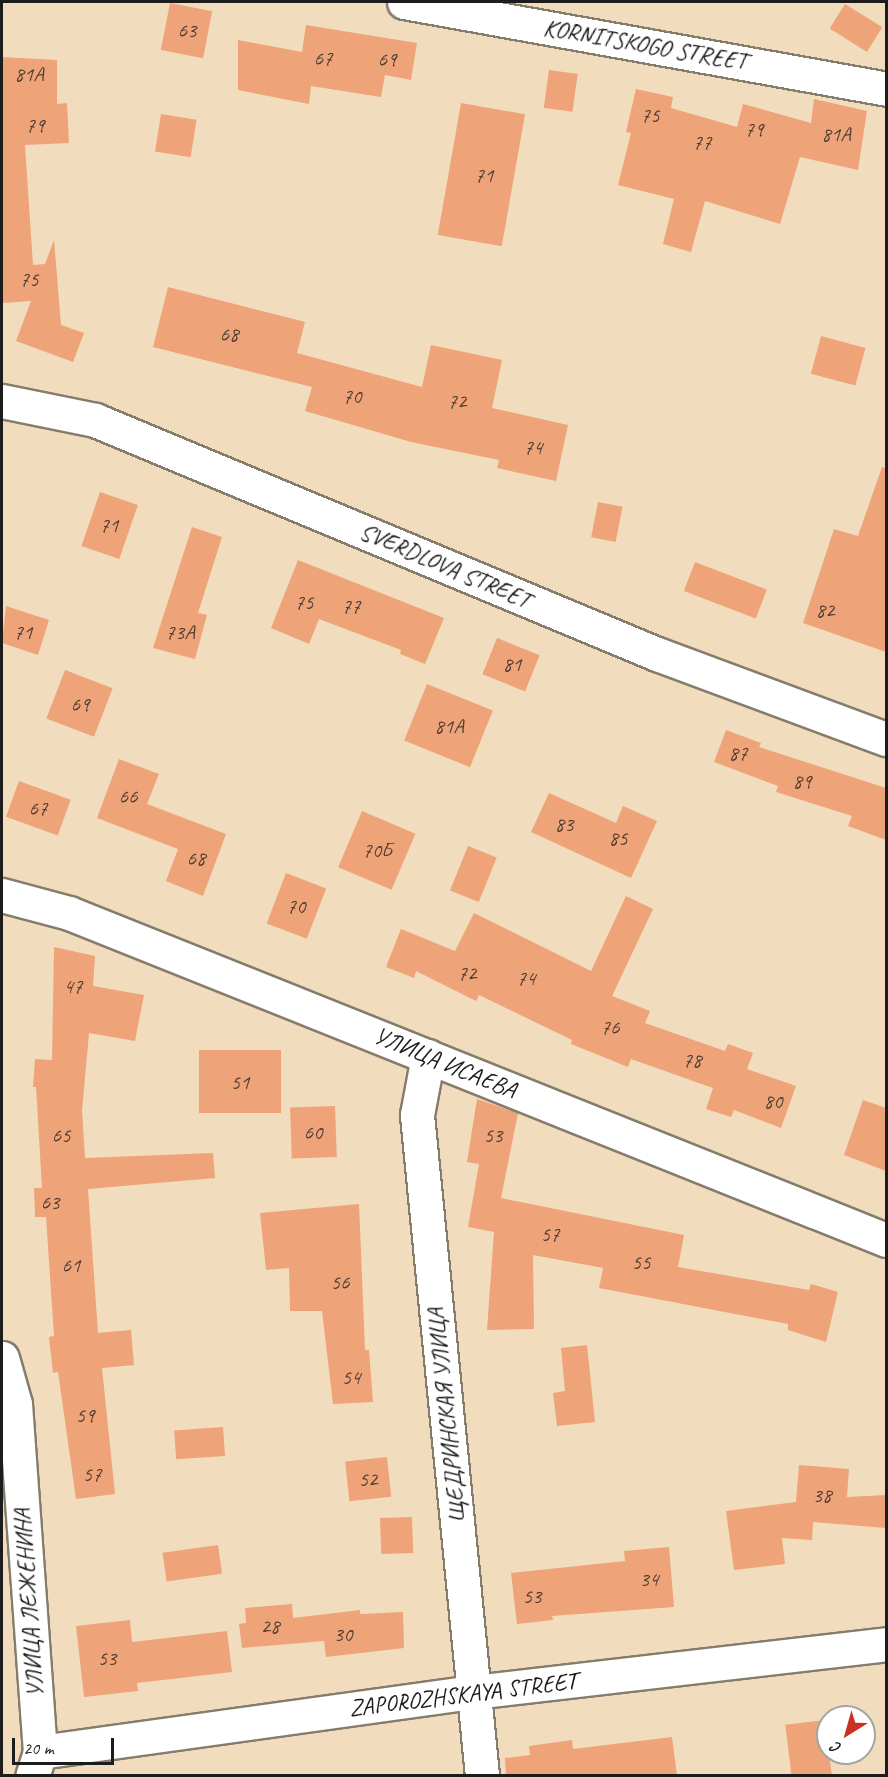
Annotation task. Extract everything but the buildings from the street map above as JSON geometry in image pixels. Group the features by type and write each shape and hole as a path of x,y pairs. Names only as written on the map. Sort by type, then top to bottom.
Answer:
{"street":[{"name":"KORNITSKOGO STREET","path":"404,2 886,89"},
{"name":"SVERDLOVA STREET","path":"2,401 95,420 657,654 886,739"},
{"name":"УЛИЦА ИСАЕВА","path":"2,895 69,913 886,1240"},
{"name":"ЩЕДРИНСКАЯ УЛИЦА","path":"428,1056 417,1115 482,1776"},
{"name":"УЛИЦА ЛЕЖЕНИНА","path":"2,1358 15,1404 36,1764"},
{"name":"ZAPOROZHSKAYA STREET","path":"36,1764 474,1692 886,1644"}]}
